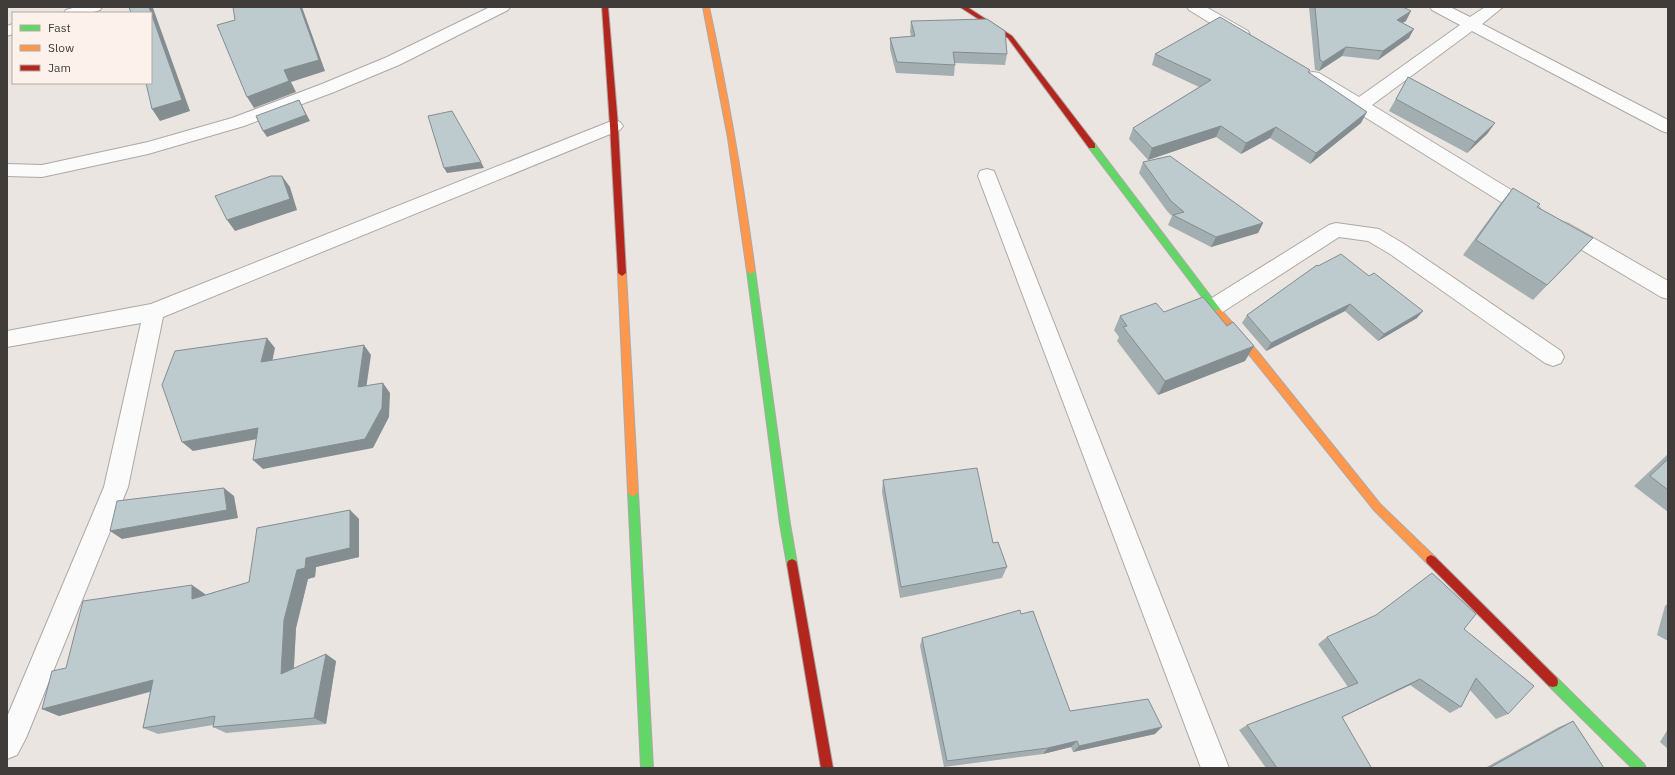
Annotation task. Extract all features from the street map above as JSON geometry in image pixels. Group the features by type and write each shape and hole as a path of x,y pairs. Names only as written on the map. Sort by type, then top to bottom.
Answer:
{"street":[{"path":"76,12 94,7"},
{"path":"7,170 42,171 148,148 238,122 328,88 393,61 502,7"},
{"path":"605,7 614,126 647,768"},
{"path":"706,7 719,68 743,208 786,524 827,768"},
{"path":"963,7 1010,37 1214,307 1255,355 1377,506 1640,768"},
{"path":"1195,7 1254,42"},
{"path":"1438,7 1668,127"},
{"path":"1360,105 1495,7"},
{"path":"1301,70 1504,195 1668,291"},
{"path":"7,339 154,312 614,126"},
{"path":"987,176 1215,768"},
{"path":"1214,307 1336,230 1372,234 1397,249 1553,357"},
{"path":"10,733 116,487 154,312"}],"building":[{"path":"129,7 149,7 151,12 131,12"},
{"path":"233,7 300,7 319,60 284,70 289,81 247,97 217,25 235,20"},
{"path":"1315,7 1403,7 1411,11 1397,20 1414,29 1383,51 1346,47 1323,62 1320,60"},
{"path":"152,15 182,100 152,109 146,84 152,84"},
{"path":"1220,17 1310,70 1308,72 1367,112 1316,153 1276,127 1246,143 1221,126 1152,148 1133,128 1211,80 1155,54"},
{"path":"987,19 1005,31 1007,54 953,52 955,65 897,62 890,38 915,36 911,21"},
{"path":"1408,77 1495,123 1475,142 1396,99"},
{"path":"299,100 306,115 263,131 256,116"},
{"path":"452,111 481,162 444,168 428,116"},
{"path":"1170,156 1263,223 1216,237 1173,215 1184,212 1171,201 1143,162"},
{"path":"271,176 282,176 290,199 227,220 215,196"},
{"path":"1513,188 1540,204 1537,207 1593,238 1547,285 1476,240"},
{"path":"1341,254 1369,276 1374,273 1423,311 1384,334 1350,304 1271,343 1247,315 1317,265 1318,266"},
{"path":"1203,297 1227,326 1233,322 1254,346 1165,381 1123,327 1127,326 1120,316 1156,303 1164,312"},
{"path":"267,338 261,362 364,345 358,387 383,383 382,408 365,439 253,460 258,428 182,442 162,385 175,351"},
{"path":"1668,459 1668,490 1650,476"},
{"path":"977,468 993,543 998,542 1007,567 901,587 883,480"},
{"path":"224,488 227,510 110,531 117,501"},
{"path":"350,510 350,548 306,558 305,568 297,570 284,620 281,674 326,654 314,718 213,727 215,716 143,728 153,680 42,709 52,671 66,668 83,601 192,585 192,599 249,582 257,528"},
{"path":"1432,573 1476,614 1464,629 1534,686 1508,714 1476,678 1461,707 1420,679 1342,717 1371,767 1277,768 1247,725 1358,683 1327,637 1376,615"},
{"path":"1020,610 1021,614 1033,611 1070,711 1148,699 1162,727 1079,746 1077,741 1048,748 947,761 922,638"},
{"path":"1573,721 1604,768 1489,768"}],"traffic: fast":[{"path":"1092,146 1218,312"},
{"path":"751,271 785,524 792,564"},
{"path":"633,492 647,768"},
{"path":"1553,682 1640,768"}],"traffic: slow":[{"path":"706,7 732,138 751,271"},
{"path":"622,273 633,492"},
{"path":"1218,312 1255,355 1377,507 1431,560"}],"traffic: jam":[{"path":"605,7 614,126 622,273"},
{"path":"963,7 1010,37 1092,146"},
{"path":"1431,560 1553,682"},
{"path":"792,564 827,768"}]}
